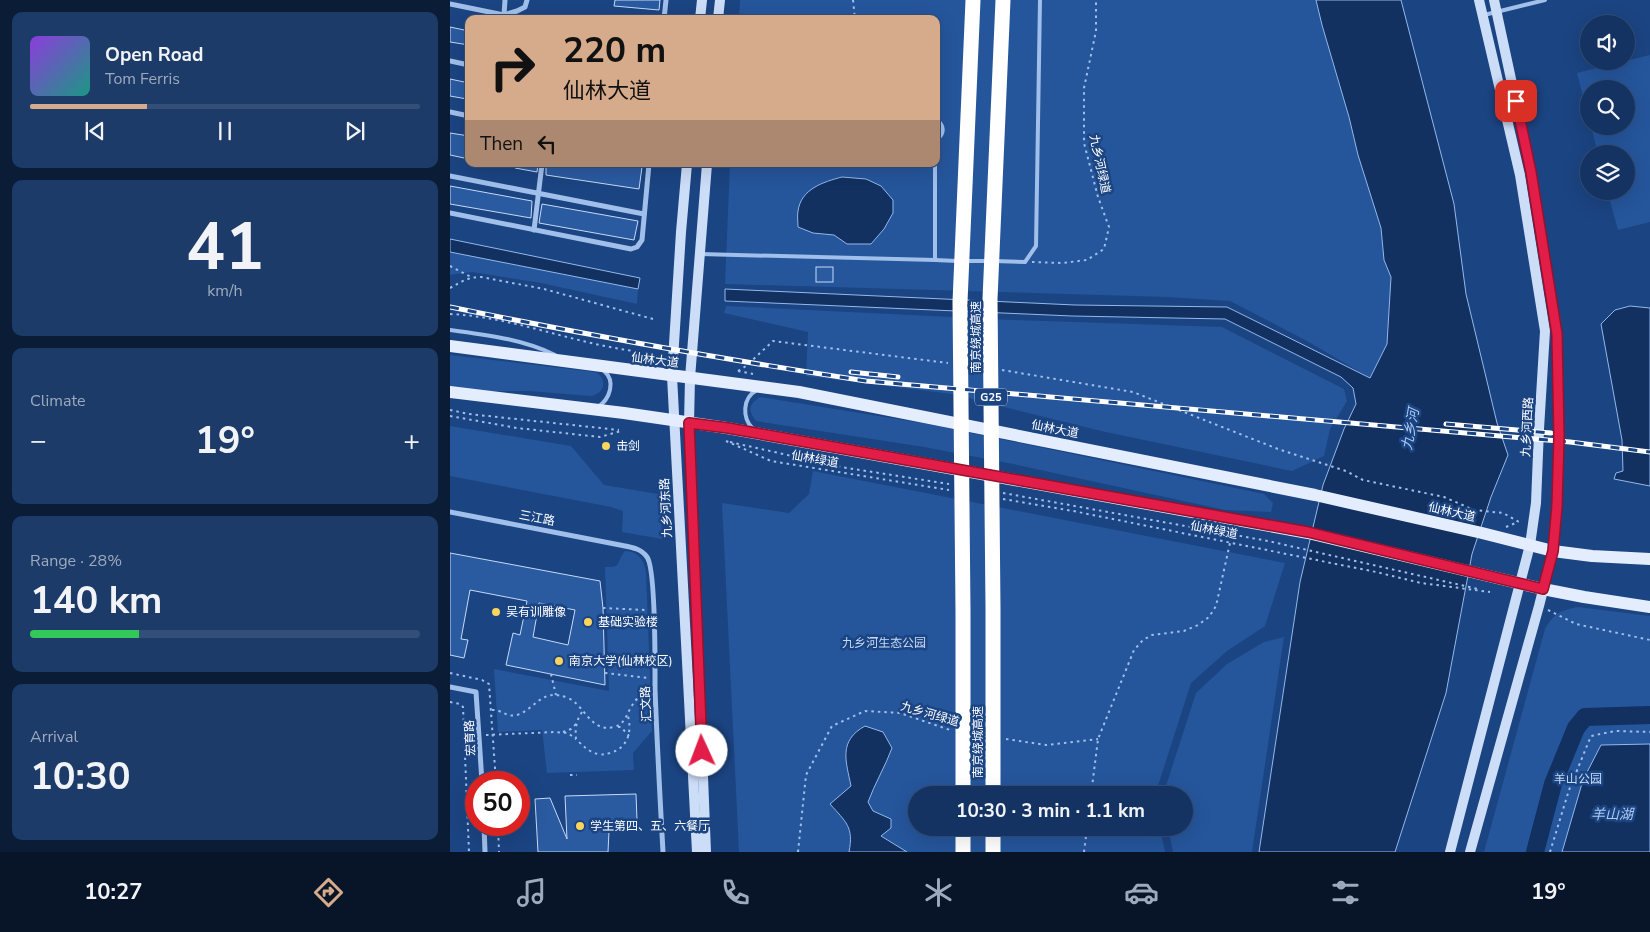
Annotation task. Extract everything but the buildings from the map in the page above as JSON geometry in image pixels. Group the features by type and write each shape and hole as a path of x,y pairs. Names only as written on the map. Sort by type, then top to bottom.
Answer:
{"highway":[{"name":"南京绕城高速","path":"962,786 963,610 960,302 973,0"},
{"name":"南京绕城高速","path":"993,786 990,299 1003,0"},
{"path":"962,836 962,852"},
{"path":"993,836 993,852"}],"main road":[{"path":"700,15 702,0"},
{"path":"718,15 720,0"},
{"name":"九乡河西路","path":"1450,852 1530,545 1536,502 1545,331 1520,175 1479,0"},
{"path":"1470,852 1540,606 1553,551 1557,506 1559,437 1557,334 1531,172 1494,0"},
{"name":"九乡河东路","path":"687,167 672,376 697,852"},
{"path":"706,852 689,423 690,378 707,167"},
{"name":"仙林大道","path":"450,346 800,392 1315,495 1553,551 1592,556 1650,559"},
{"path":"450,392 673,420 759,434 1308,532 1543,589 1650,607"}],"street":[{"path":"504,15 505,0"},
{"path":"508,15 525,7 527,0"},
{"path":"664,15 666,0"},
{"path":"450,4 496,15"},
{"path":"450,61 465,64"},
{"path":"450,112 465,115"},
{"path":"534,230 542,167"},
{"path":"450,213 631,249 637,247 642,240 649,167"},
{"path":"450,176 644,214"},
{"name":"三江路","path":"450,512 620,545"},
{"name":"汇文路","path":"620,545 637,549 647,557 651,566 663,852"},
{"name":"宏育路","path":"450,686 476,692 482,771"},
{"path":"484,836 485,852"}],"lane":[{"path":"700,254 1025,262 1036,246 1040,0"},
{"path":"1482,15 1545,0"},
{"path":"940,122 944,130 940,138"},
{"path":"934,167 935,260"},
{"path":"450,330 509,339 545,350 571,362"},
{"path":"591,409 600,406 606,400 611,383 608,374 596,366"},
{"path":"759,434 747,423 744,411 751,394 763,387"}],"path":[{"path":"853,0 855,15"},
{"name":"九乡河绿道","path":"1025,262 1062,263 1088,260 1104,249 1109,227 1098,197 1084,142 1084,88 1096,31 1096,0"},
{"path":"450,266 472,277"},
{"path":"450,288 463,280 480,277 544,289 653,319"},
{"path":"450,314 472,315 520,324 583,342 642,352"},
{"path":"738,371 773,341 951,363"},
{"path":"1000,370 1133,392 1363,480 1444,497 1474,510 1502,513 1519,522"},
{"path":"450,410 469,414 621,430 600,437 517,428 450,416"},
{"name":"仙林绿道","path":"950,491 771,461 726,441 841,467 955,485"},
{"name":"仙林绿道","path":"998,498 1073,511 1376,572 1421,584 1490,592 1268,541 1002,492"},
{"path":"1092,786 1098,739 1134,650 1143,640 1152,635 1184,631 1198,625 1209,617 1216,606 1230,543"},
{"path":"1540,606 1576,624 1650,640"},
{"path":"603,608 653,610"},
{"path":"450,673 482,680 489,684 495,771"},
{"path":"605,673 655,679"},
{"path":"551,674 556,695"},
{"path":"616,727 628,716 633,704 640,696 655,691"},
{"path":"492,710 497,710 508,716 518,715 540,699 556,695 569,698 578,704 582,712 598,725 608,728 621,727 629,736"},
{"path":"450,702 460,704 463,707 469,852"},
{"name":"九乡河绿道","path":"798,852 806,775 832,726 865,711 900,713 954,732"},
{"path":"576,739 576,724 582,712"},
{"path":"563,732 576,739 589,750 601,755 615,751 625,744 629,736 628,716"},
{"path":"480,735 563,732 571,730 576,724"},
{"path":"1550,852 1569,790 1590,736 1615,731 1650,732"},
{"path":"1003,738 1046,745 1098,739"},
{"path":"570,775 577,775"},
{"path":"499,836 500,852"},
{"path":"1084,852 1086,836"}],"green space":[{"path":"740,0 1316,0 1358,155 1381,228 1384,260 1391,277 1387,344 1370,378 1307,341 1230,301 1167,297 725,284 730,167 940,167 940,15 739,15"},
{"path":"1650,55 1650,222 1618,230 1610,200 1635,200 1635,145 1596,145 1593,135 1635,135 1635,80 1580,80 1580,84 1577,73 1589,70 1635,70 1635,59"},
{"path":"450,252 638,289 637,304 541,283 472,272 450,275"},
{"path":"726,306 1013,320 1222,327 1344,389 1347,401 1330,429 1324,456 1292,471 1101,431 952,394 806,376 808,332 724,313"},
{"path":"450,355 595,372 602,378 603,386 596,395 591,396 529,391 488,391 450,387"},
{"path":"760,397 928,424 1264,494 1273,503 1271,512 1225,510 1013,464 924,447 756,421 751,414 750,407"},
{"path":"450,426 571,446 604,485 658,494 661,505 662,539 622,532 623,511 611,507 450,476"},
{"name":"九乡河生态公园","path":"813,471 1285,563 1265,626 1227,651 1191,683 1158,786 908,786 908,836 1162,836 1165,852 739,852 722,503 789,513 809,494"},
{"path":"625,551 630,551 640,557 646,572 652,731 633,753 634,770 547,773 542,730 498,732 494,669 609,691 605,567 617,565"},
{"name":"羊山公园","path":"1578,607 1650,616 1650,852 1484,852 1545,629 1558,614"},
{"path":"1284,637 1252,852 1173,852 1170,836 1193,836 1193,786 1166,786 1196,693 1227,664 1264,642"}],"water":[{"name":"九乡河","path":"1316,0 1401,0 1454,204 1466,294 1497,423 1508,455 1491,497 1472,554 1446,693 1395,852 1259,852 1300,582 1323,485 1344,429 1356,404 1353,388 1341,377 1225,319 1072,316 725,301 725,289 1075,305 1227,307 1370,378 1387,344 1391,277 1384,260 1381,228 1358,155"},
{"path":"842,177 866,179 881,186 893,200 893,213 884,229 871,244 847,244 834,235 813,233 798,227 798,211 803,197 821,184"},
{"path":"450,239 640,278 638,289 450,252"},
{"path":"1630,306 1650,308 1650,486 1614,479 1616,473 1623,471 1622,440 1601,324 1615,310"},
{"path":"865,726 883,732 892,748 868,802 873,811 891,819 891,828 881,836 907,852 849,852 850,836 847,825 830,804 851,786 846,760 847,745 856,732"},
{"name":"羊山湖","path":"1650,744 1650,852 1562,852 1583,780 1601,745"}],"waterway":[{"path":"1535,852 1553,784 1576,728 1585,717 1650,715"}],"railway":[{"path":"450,307 658,347 866,381 1570,442 1650,452"},
{"path":"851,372 898,377"},
{"path":"1446,424 1551,433"}],"place":[{"name":"击剑","path":"606,446"},
{"name":"吴有训雕像","path":"496,612"},
{"name":"基础实验楼","path":"588,622"},
{"name":"南京大学(仙林校区)","path":"559,661"},
{"name":"学生第四、五、六餐厅","path":"580,826"}],"route":[{"path":"702,751 689,423 728,428 1308,532 1543,589 1553,551 1557,506 1559,437 1557,334 1531,172 1516,101"}]}
